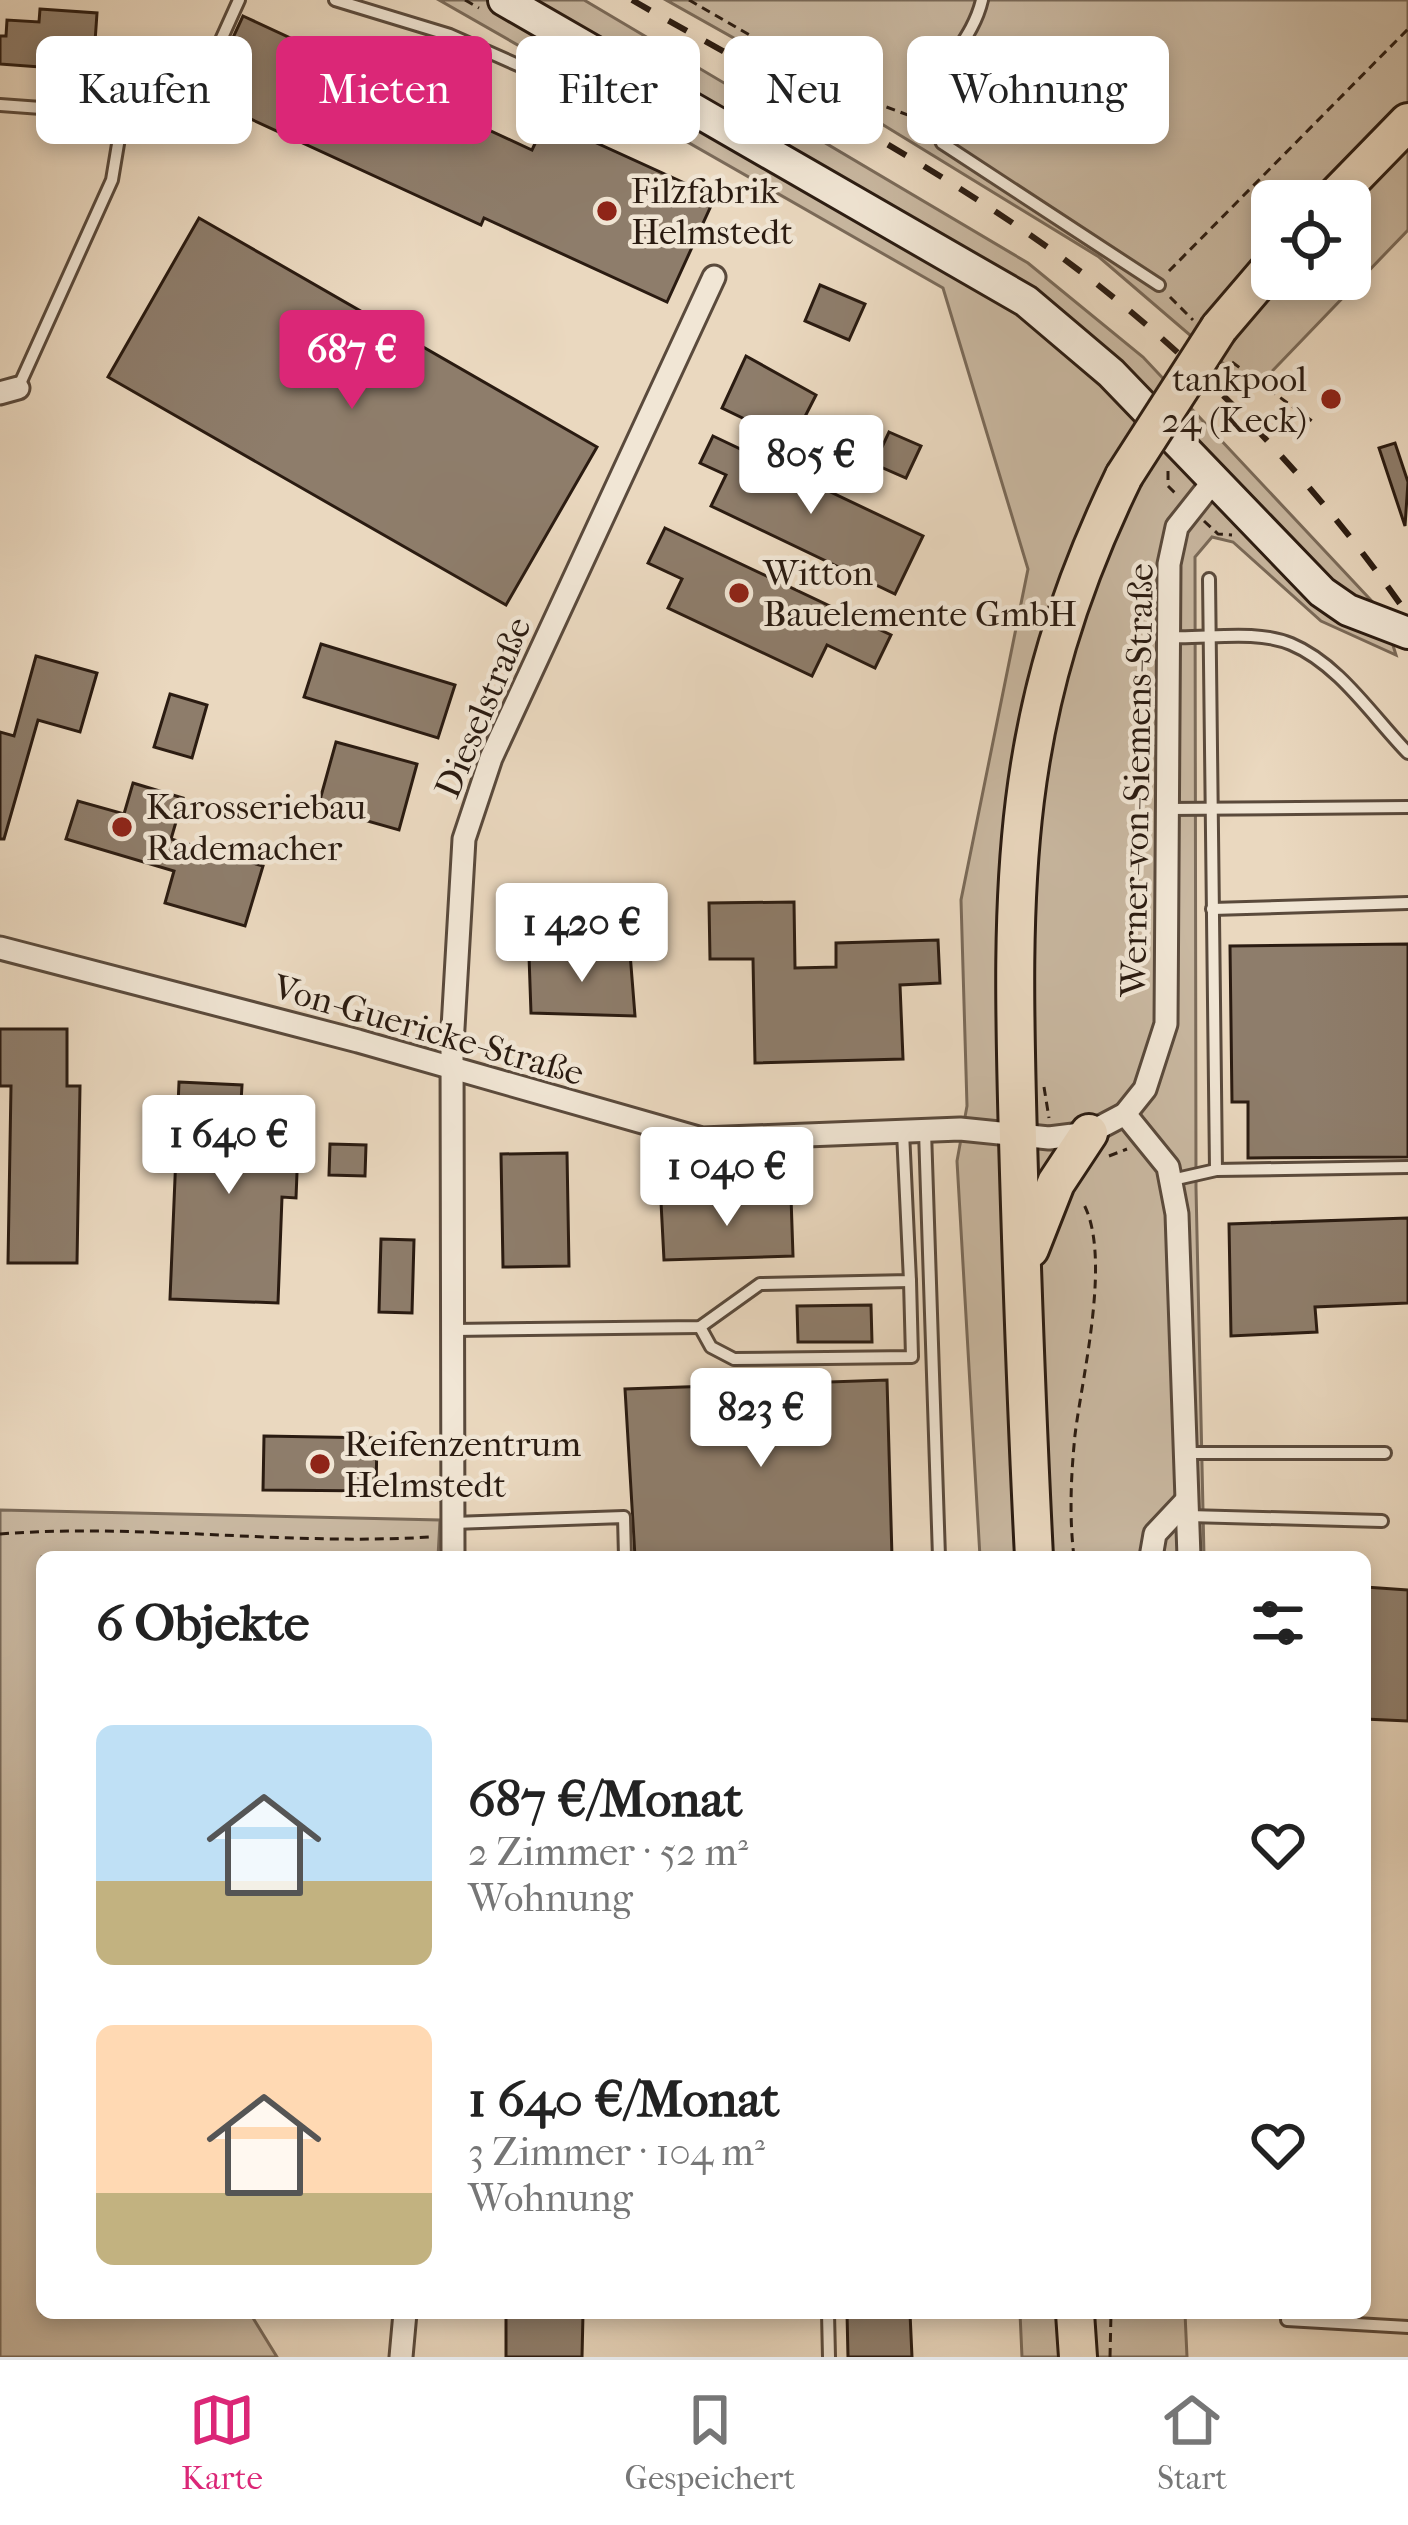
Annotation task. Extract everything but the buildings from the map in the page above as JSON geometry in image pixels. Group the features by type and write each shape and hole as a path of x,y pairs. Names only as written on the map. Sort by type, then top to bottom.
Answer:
{"main road":[{"path":"505,0 1026,301 1111,373 1322,592 1348,610 1408,633"},
{"path":"1351,180 1408,122"},
{"path":"1034,1551 1022,1275 1034,1136 1013,917 1025,777 1065,613 1124,476 1251,295"},
{"path":"1022,1275 1057,1180 1089,1133"},
{"path":"1075,2319 1078,2357"}],"street":[{"name":"Dieselstraße","path":"454,1538 449,1330 451,1066 464,839 471,810 714,277"},
{"name":"Werner-von-Siemens-Straße","path":"1125,1114 1150,1080 1166,1024 1166,637 1172,546 1191,508 1215,479"},
{"name":"Von-Guericke-Straße","path":"0,948 451,1066 702,1139 914,1132 1089,1133 1125,1114"},
{"path":"1125,1114 1160,1153 1172,1180 1190,1551"},
{"path":"1152,1551 1155,1534 1187,1509"},
{"path":"400,2357 404,2319"}],"lane":[{"path":"223,36 239,0"},
{"path":"335,0 450,34 520,66 543,59 560,32"},
{"path":"963,36 982,0"},
{"path":"0,105 122,114 112,180 9,391"},
{"path":"943,144 1087,234 1159,286"},
{"path":"1209,579 1216,1170"},
{"path":"1166,637 1247,637 1291,644 1339,677 1408,753"},
{"path":"1167,808 1408,808"},
{"path":"1212,909 1408,903"},
{"path":"700,1327 711,1347 734,1358 912,1357 914,1132"},
{"path":"914,1132 939,1551"},
{"path":"1172,1180 1216,1170 1408,1167"},
{"path":"449,1330 700,1327 760,1284 910,1281"},
{"path":"1184,1454 1384,1453"},
{"path":"1187,1509 1382,1521"},
{"path":"454,1538 624,1517 625,1551"},
{"path":"828,2319 829,2357"},
{"path":"1287,2320 1408,2327"}],"path":[{"path":"689,0 875,106 907,114"},
{"path":"1312,422 1159,286 1408,29"},
{"path":"1164,457 1168,486 1218,534 1237,535"},
{"path":"1034,1136 1050,1097 1040,1079"},
{"path":"1057,1180 1087,1210 1093,1249 1089,1344 1072,1468 1074,1551"},
{"path":"0,1534 74,1531 352,1542 454,1538"},
{"path":"1110,2357 1111,2319"}],"shaded area":[{"path":"439,0 584,0 645,36 516,36 516,44"},
{"path":"666,0 1408,0 1408,230 1371,268 1371,180 1251,180 1251,300 1341,300 1254,390 1099,257 914,144 1169,144 1169,36 907,36 907,139 883,125 883,36 730,36"},
{"path":"700,69 724,83 724,144 827,144 1028,263 1143,357 1383,613 1396,655 1321,621 1233,542 1212,537 1195,557 1196,1188 1204,1551 980,1551 957,1161 967,1106 961,900 1028,569 943,288 691,144 700,144"},
{"path":"0,1510 440,1520 438,1551 36,1551 36,2319 254,2319 277,2357 0,2357"},
{"path":"1020,2319 1185,2319 1187,2357 1022,2357"}],"railway":[{"path":"632,0 930,170 1098,285 1185,359 1265,438 1408,615"}],"place":[{"name":"Filzfabrik Helmstedt","path":"607,211"},
{"name":"tankpool 24 (Keck)","path":"1331,399"},
{"name":"Witton Bauelemente GmbH","path":"739,593"},
{"name":"Karosseriebau Rademacher","path":"122,827"},
{"name":"Reifenzentrum Helmstedt","path":"320,1464"}]}
